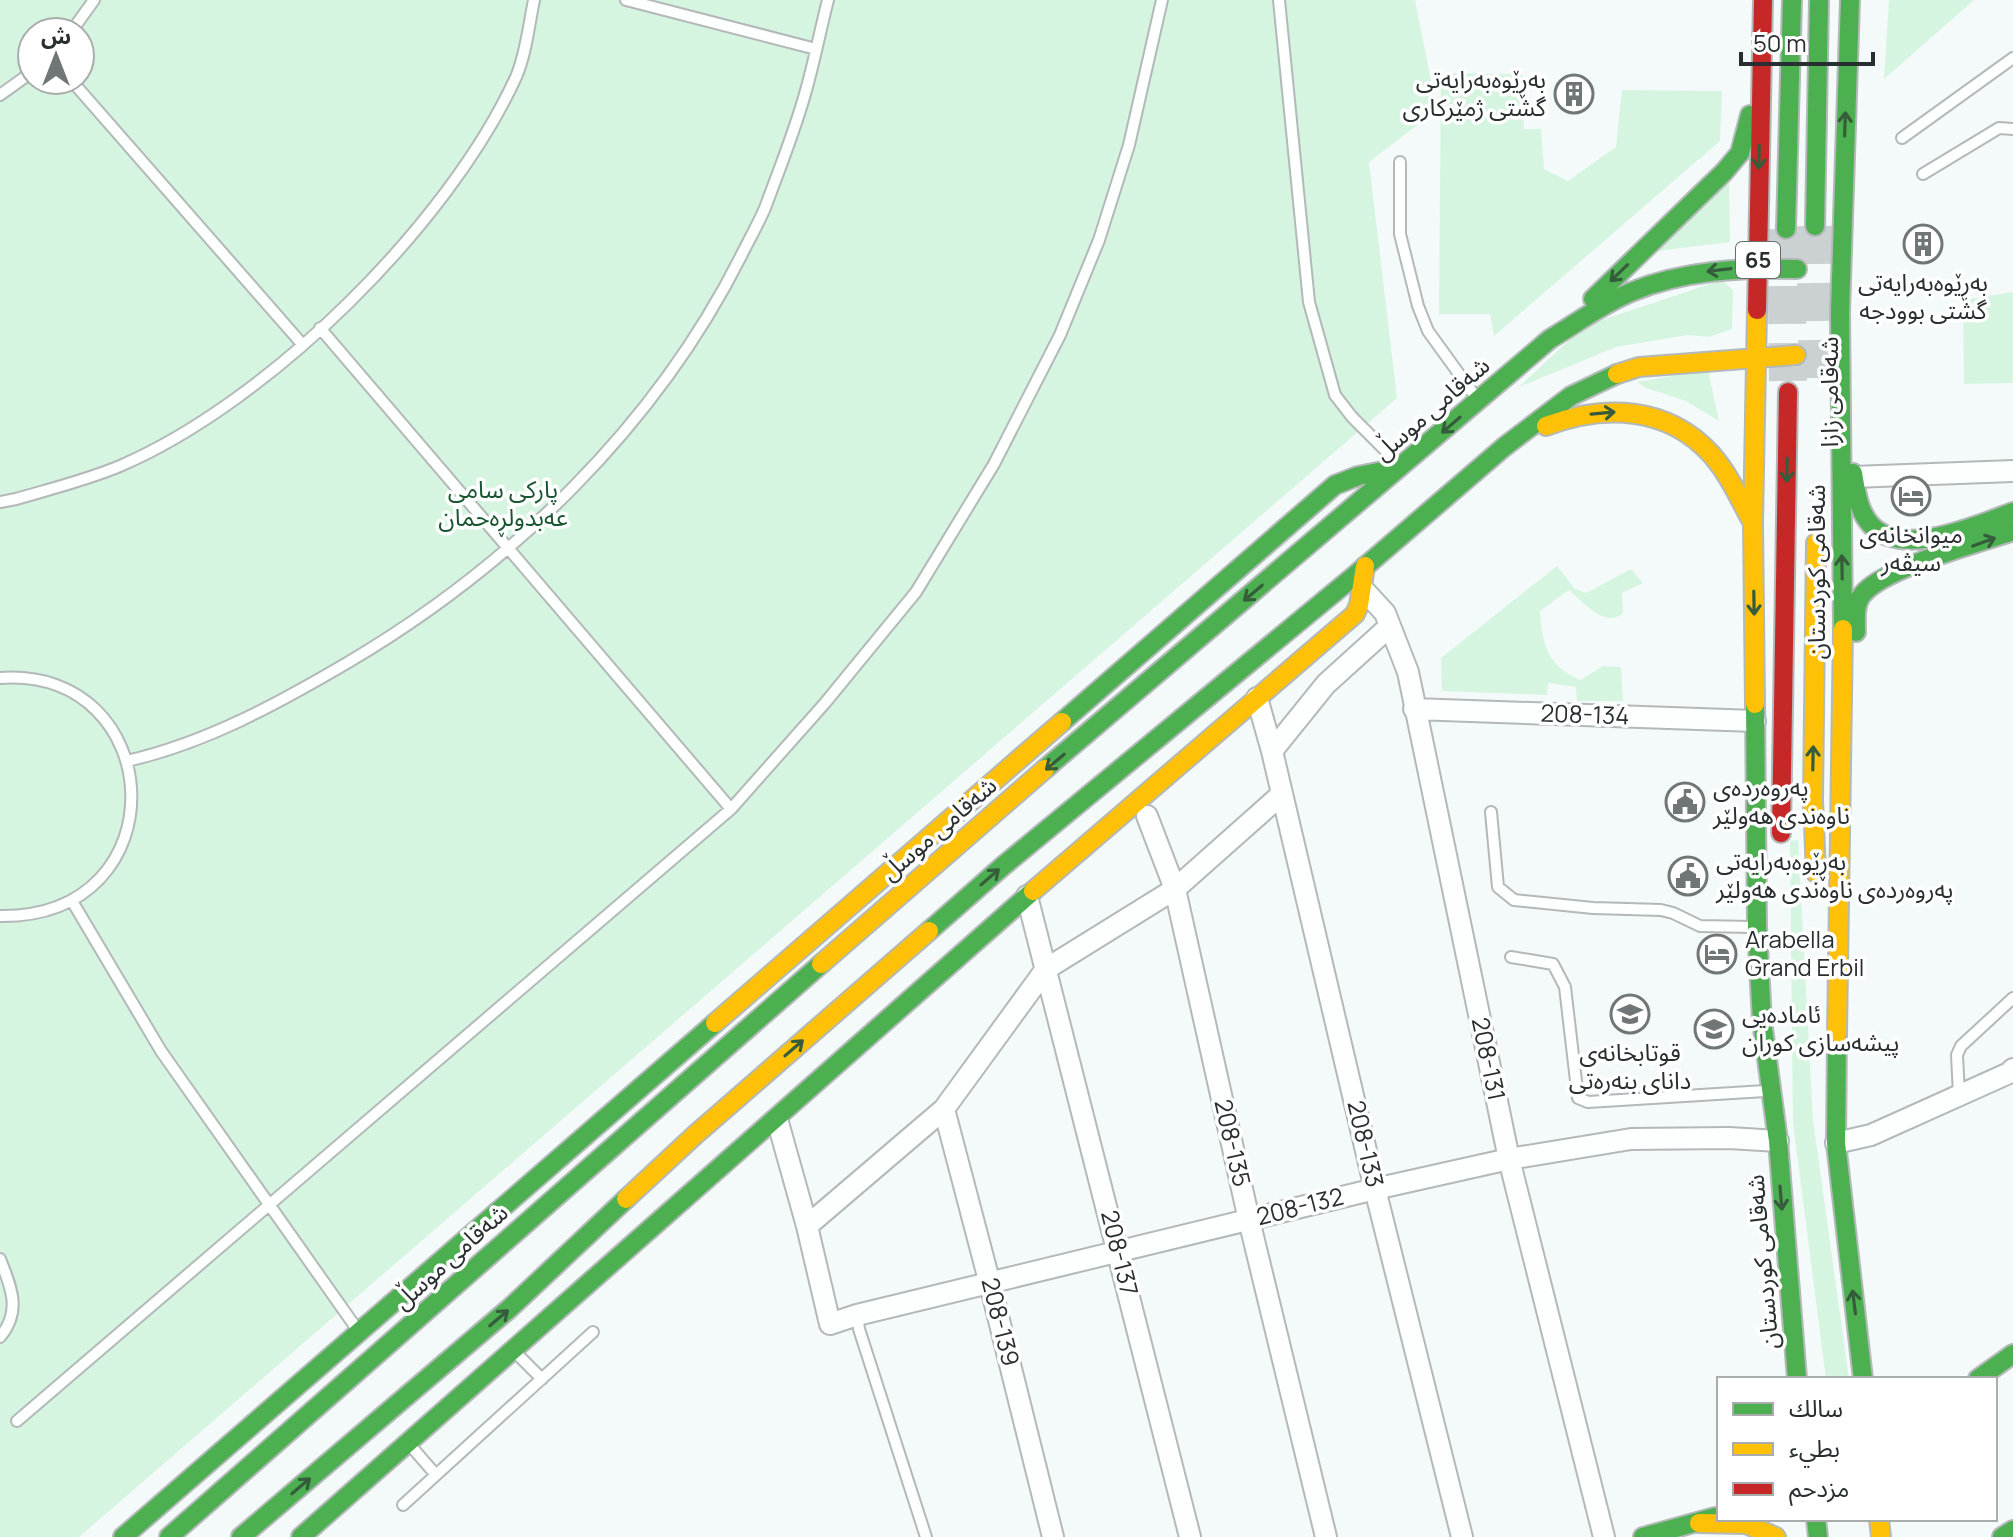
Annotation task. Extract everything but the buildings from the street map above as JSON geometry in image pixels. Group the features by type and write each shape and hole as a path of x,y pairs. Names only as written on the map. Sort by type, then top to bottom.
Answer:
{"main road":[{"name":"شەقامی کوردستان","path":"1763,0 1753,523 1757,927 1762,1021 1778,1141 1797,1377"},
{"name":"65","path":"1786,229 1792,0"},
{"path":"1815,226 1819,0"},
{"name":"شەقامی کوردستان","path":"1836,1143 1843,634 1840,312 1850,0"},
{"path":"1550,339 1716,181 1740,153 1760,79"},
{"name":"شەقامی زازا","path":"1842,202 1853,273 1853,477 1858,504 1867,520 1891,539 1909,542 2013,512"},
{"name":"شەقامی موسڵ","path":"169,1537 970,833 1550,339 1599,308 1653,284 1717,270 1797,269"},
{"path":"241,1537 510,1308 691,1122 755,1081 1003,866 1504,447 1571,396 1620,372 1659,364 1796,355 1819,348 1836,331 1840,312 1836,294 1820,276 1797,269 1772,277 1757,299"},
{"path":"1757,323 1766,342 1783,352 1796,355"},
{"name":"شەقامی کوردستان","path":"1781,852 1788,392"},
{"path":"1504,447 1550,424 1575,416 1620,411 1659,418 1677,426 1709,452 1753,523"},
{"path":"123,1537 1335,485 1358,476 1403,467"},
{"path":"1841,805 1856,715 1856,614 1862,595 1882,580 2013,531"},
{"name":"شەقامی کوردستان","path":"1816,532 1813,800 1817,893"},
{"path":"301,1537 1027,896 1355,614 1365,566"},
{"name":"شەقامی کوردستان","path":"1819,955 1823,1048 1863,1377"},
{"name":"شەقامی کوردستان","path":"1778,1141 1779,1004"},
{"path":"724,1047 725,1062 732,1072 755,1081"},
{"path":"664,1100 680,1106 691,1122"},
{"path":"359,1332 377,1354"},
{"path":"1981,1377 2013,1354"},
{"path":"1643,1537 1717,1516"},
{"path":"1699,1523 1746,1524 1776,1537"},
{"path":"2002,1537 2013,1530"}],"street":[{"path":"1853,477 2013,471"},
{"name":"208-131","path":"1362,588 1385,613 1408,672 1509,1159 1604,1537"},
{"path":"1272,751 1326,684 1390,626"},
{"name":"208-133","path":"1257,698 1462,1537"},
{"name":"208-134","path":"1414,709 1755,721"},
{"path":"777,1119 807,1226 944,1109 1046,969 1175,889 1282,794"},
{"name":"208-135","path":"1147,816 1175,889 1249,1220 1326,1537"},
{"name":"208-137","path":"1027,896 1190,1537"},
{"path":"1836,1143 1871,1135 2013,1069"},
{"name":"208-139","path":"944,1109 1053,1537"},
{"name":"208-132","path":"807,1226 830,1324 1375,1189 1509,1159 1631,1139 1778,1141"}],"lane":[{"path":"0,502 120,466 167,441 249,388 320,328 386,264 464,167 517,74 534,0"},
{"path":"626,0 816,49"},
{"path":"127,761 168,752 282,701 377,645 453,592 506,548 562,499 615,443 683,358 764,210 801,108 828,0"},
{"path":"17,1421 731,809 825,703 916,592 994,464 1060,335 1099,240 1129,145 1162,0"},
{"path":"1279,0 1309,302 1335,395 1352,417 1403,467"},
{"path":"1902,138 2013,58"},
{"path":"85,96 302,344"},
{"path":"1923,174 1999,128 2013,129"},
{"path":"1400,162 1400,234 1418,306 1428,331 1479,401"},
{"path":"320,328 731,809"},
{"path":"0,678 46,681 73,693 96,711 115,734 127,761 132,783 128,829 120,851 91,887 72,901 49,911 24,917 0,916"},
{"path":"1491,812 1498,887 1514,900 1593,908 1661,910 1700,926 1757,927"},
{"path":"72,901 161,1051 359,1332"},
{"path":"1511,957 1553,964 1565,987 1578,1098 1588,1102 1771,1091"},
{"path":"1959,1095 1957,1055 1961,1046 2013,998"},
{"path":"0,1259 13,1294 10,1325 0,1337"},
{"path":"857,1315 868,1359 926,1537"},
{"path":"403,1505 593,1332"},
{"path":"514,1351 542,1379"},
{"path":"409,1444 436,1475"},
{"path":"320,1537 327,1516"}],"green space":[{"name":"پارکی سامی عەبدولڕەحمان","path":"0,0 1415,0 1433,91 1434,112 1369,162 1397,398 79,1537 0,1537"},
{"path":"1889,0 1974,0 1884,79"},
{"path":"1441,73 1522,74 1524,129 1541,129 1544,169 1568,181 1616,147 1622,90 1722,91 1720,141 1494,336 1490,314 1439,314"},
{"path":"1729,181 1730,242 1649,252"},
{"path":"1722,280 1733,290 1732,329 1709,337 1688,335 1616,347 1519,387 1584,326"},
{"path":"2013,292 2013,383 1964,384 1963,300"},
{"path":"1708,370 1719,421 1686,401 1637,382"},
{"path":"1557,566 1575,589 1586,593 1631,569 1643,583 1622,593 1623,613 1616,617 1609,618 1594,612 1569,590 1540,611 1548,652 1560,668 1580,680 1603,666 1621,667 1623,701 1577,701 1576,687 1548,683 1547,695 1442,691 1441,658"},
{"path":"1798,840 1813,1120 1849,1377 1826,1377 1793,1123 1790,841"}],"tunnel":[{"path":"1815,226 1818,391"},
{"path":"1786,229 1788,386"}],"traffic: fast":[{"path":"1786,229 1792,0"},
{"path":"1815,226 1819,0"},
{"path":"1843,629 1840,312 1850,0"},
{"path":"1593,299 1724,172 1740,153 1750,115"},
{"path":"1045,769 1550,339 1610,302 1671,279 1712,272 1797,269"},
{"path":"929,931 1504,447 1571,396 1617,374"},
{"path":"1062,722 1335,485 1358,476 1398,468"},
{"path":"1853,473 1863,514 1871,525 1885,535 1901,539 1920,539 1961,531 2013,512"},
{"path":"1856,632 1858,603 1873,585 1910,566 2013,531"},
{"path":"1755,704 1757,927 1762,1021 1778,1141 1797,1377"},
{"path":"301,1537 1033,891"},
{"path":"169,1537 821,964"},
{"path":"123,1537 715,1023"},
{"path":"1837,1035 1836,1143 1863,1377"},
{"path":"241,1537 510,1308 626,1199"},
{"path":"1981,1377 2013,1354"},
{"path":"1643,1537 1715,1517"},
{"path":"1816,1521 1818,1537"},
{"path":"2002,1537 2013,1530"}],"traffic: slow":[{"path":"1755,704 1753,523 1757,310"},
{"path":"1617,374 1639,367 1796,355"},
{"path":"1546,426 1590,414 1612,413 1655,418 1675,426 1711,454 1753,523"},
{"path":"1816,543 1813,800 1816,873"},
{"path":"1033,891 1355,614 1365,566"},
{"path":"1837,1035 1843,629"},
{"path":"715,1023 1062,722"},
{"path":"821,964 1045,769"},
{"path":"626,1199 929,931"},
{"path":"1879,1521 1881,1537"},
{"path":"1699,1523 1746,1524 1776,1537"}],"traffic: jam":[{"path":"1757,310 1763,0"},
{"path":"1781,833 1788,392"}],"place":[{"name":"بەڕێوەبەرایەتی گشتی ژمێركاری","path":"1574,94"},
{"name":"بەڕێوەبەرایەتی گشتی بوودجە","path":"1923,244"},
{"name":"میوانخانەی سیڤەر","path":"1911,496"},
{"name":"پەروەردەی ناوەندی هەولێر","path":"1685,802"},
{"name":"بەڕێوەبەرایەتی پەروەردەی ناوەندی هەولێر","path":"1688,876"},
{"name":"Arabella Grand Erbil","path":"1717,954"},
{"name":"قوتابخانەی دانای بنەرەتی","path":"1630,1014"},
{"name":"ئامادەیی پیشەسازی کوران","path":"1714,1029"}]}
